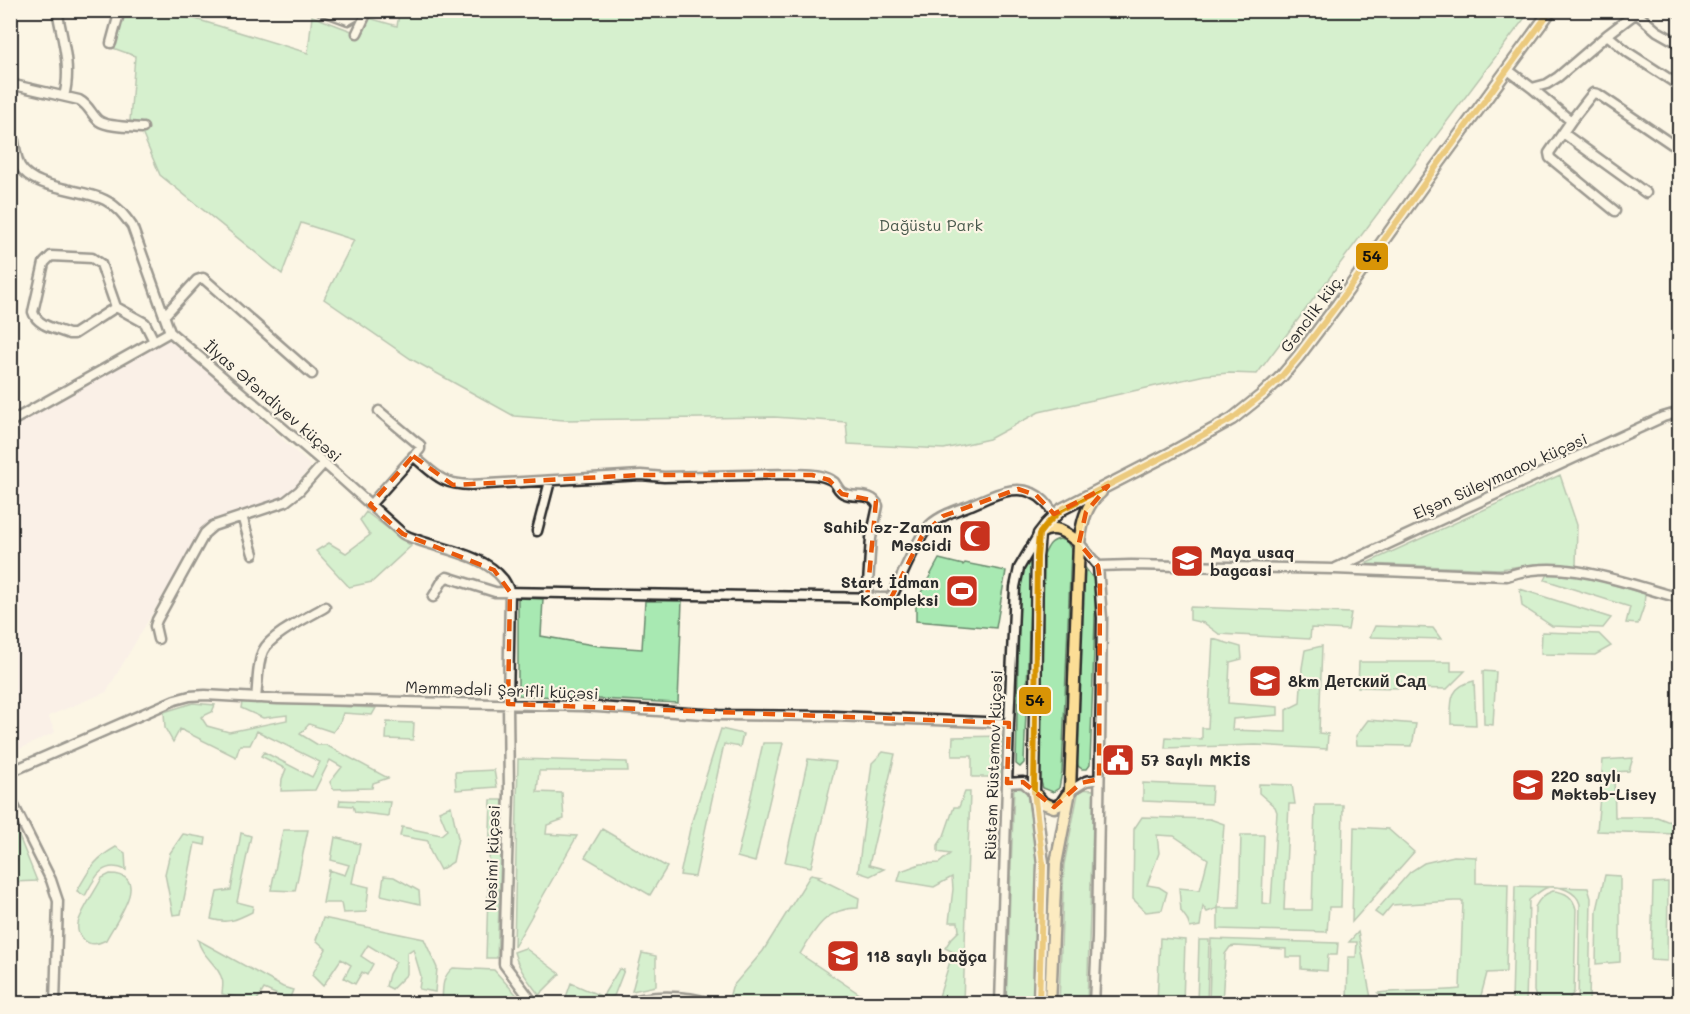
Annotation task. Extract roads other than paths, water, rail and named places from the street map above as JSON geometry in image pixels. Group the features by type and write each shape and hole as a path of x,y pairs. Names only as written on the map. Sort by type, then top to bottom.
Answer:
{"main road":[{"name":"Gənclik küç.","path":"1058,512 1232,418 1281,377 1299,357 1338,304 1551,10"},
{"path":"1050,1004 1056,864 1070,791 1079,543 1082,524 1091,502 1108,486"},
{"name":"Rüstəm Rüstəmov küçəsi","path":"1039,534 1058,512"},
{"path":"1039,1004 1043,864 1034,792 1039,534 1046,529 1058,530 1079,543"},
{"path":"1034,792 1043,803 1054,807 1061,804 1070,791"}],"street":[{"path":"57,10 67,64 64,96"},
{"path":"111,43 120,10"},
{"path":"321,10 348,20 359,10"},
{"path":"357,33 368,10"},
{"path":"1532,88 1547,84 1558,77 1606,35 1638,12 1657,31 1680,44"},
{"path":"1606,35 1680,86"},
{"path":"1508,70 1571,121"},
{"path":"10,84 64,96 83,103 99,121 106,124 143,128"},
{"path":"1616,211 1550,158 1549,153 1593,93 1598,94 1679,149"},
{"name":"İlyas Əfəndiyev küçəsi","path":"10,111 17,160 21,168 44,182 96,196 124,214 132,226 170,332 324,463 403,534 481,561 503,579 510,592"},
{"path":"1563,133 1646,193"},
{"path":"116,307 74,334 38,322 33,312 44,263 51,256 92,258 98,261 116,307 145,322 154,341"},
{"path":"164,316 197,280 203,278 312,374"},
{"path":"10,422 170,332"},
{"path":"370,505 420,449 420,445 380,411"},
{"name":"Elşən Süleymanov küçəsi","path":"1334,569 1654,421 1680,412"},
{"path":"413,456 441,480 453,484 641,475 664,477 791,474 812,475 829,480 835,483 841,492 871,498 878,506 871,538 867,599"},
{"path":"159,639 155,626 157,620 205,533 213,526 285,502 299,491 324,463"},
{"path":"537,531 550,481"},
{"path":"433,597 443,579 447,577 495,592 889,598 922,536 930,525 943,516 1005,491 1018,489 1036,495 1058,512"},
{"path":"242,516 253,554"},
{"name":"Rüstəm Rüstəmov küçəsi","path":"1000,1004 1016,578 1025,556 1039,534"},
{"path":"1079,543 1098,566 1102,618 1094,1004"},
{"name":"Elşən Süleymanov küçəsi","path":"1098,566 1334,569 1507,576 1521,571 1556,568 1680,598"},
{"path":"508,704 510,592"},
{"path":"256,698 263,651 271,639 325,607"},
{"name":"Məmmədəli Şərifli küçəsi","path":"10,772 175,700 205,695 582,706 719,715 834,716 1009,723"},
{"name":"Nəsimi küçəsi","path":"508,704 509,783 504,964 534,1004"},
{"path":"1070,791 1086,781 1099,779"},
{"path":"1007,783 1023,783 1034,792"},
{"path":"10,798 51,880 58,901 55,1004"},
{"path":"621,1004 643,997 674,996 699,999 715,1004"}],"place":[{"name":"Sahib əz-Zaman Məscidi","path":"975,536"},
{"name":"Maya usaq bagcasi","path":"1187,561"},
{"name":"Start İdman Kompleksi","path":"962,591"},
{"name":"8km Детский Сад","path":"1265,681"},
{"name":"57 Saylı MKİS","path":"1118,760"},
{"name":"220 saylı Məktəb-Lisey","path":"1528,785"},
{"name":"118 saylı bağça","path":"843,956"}],"park label":[{"name":"Dağüstu Park","path":"931,225"}]}
